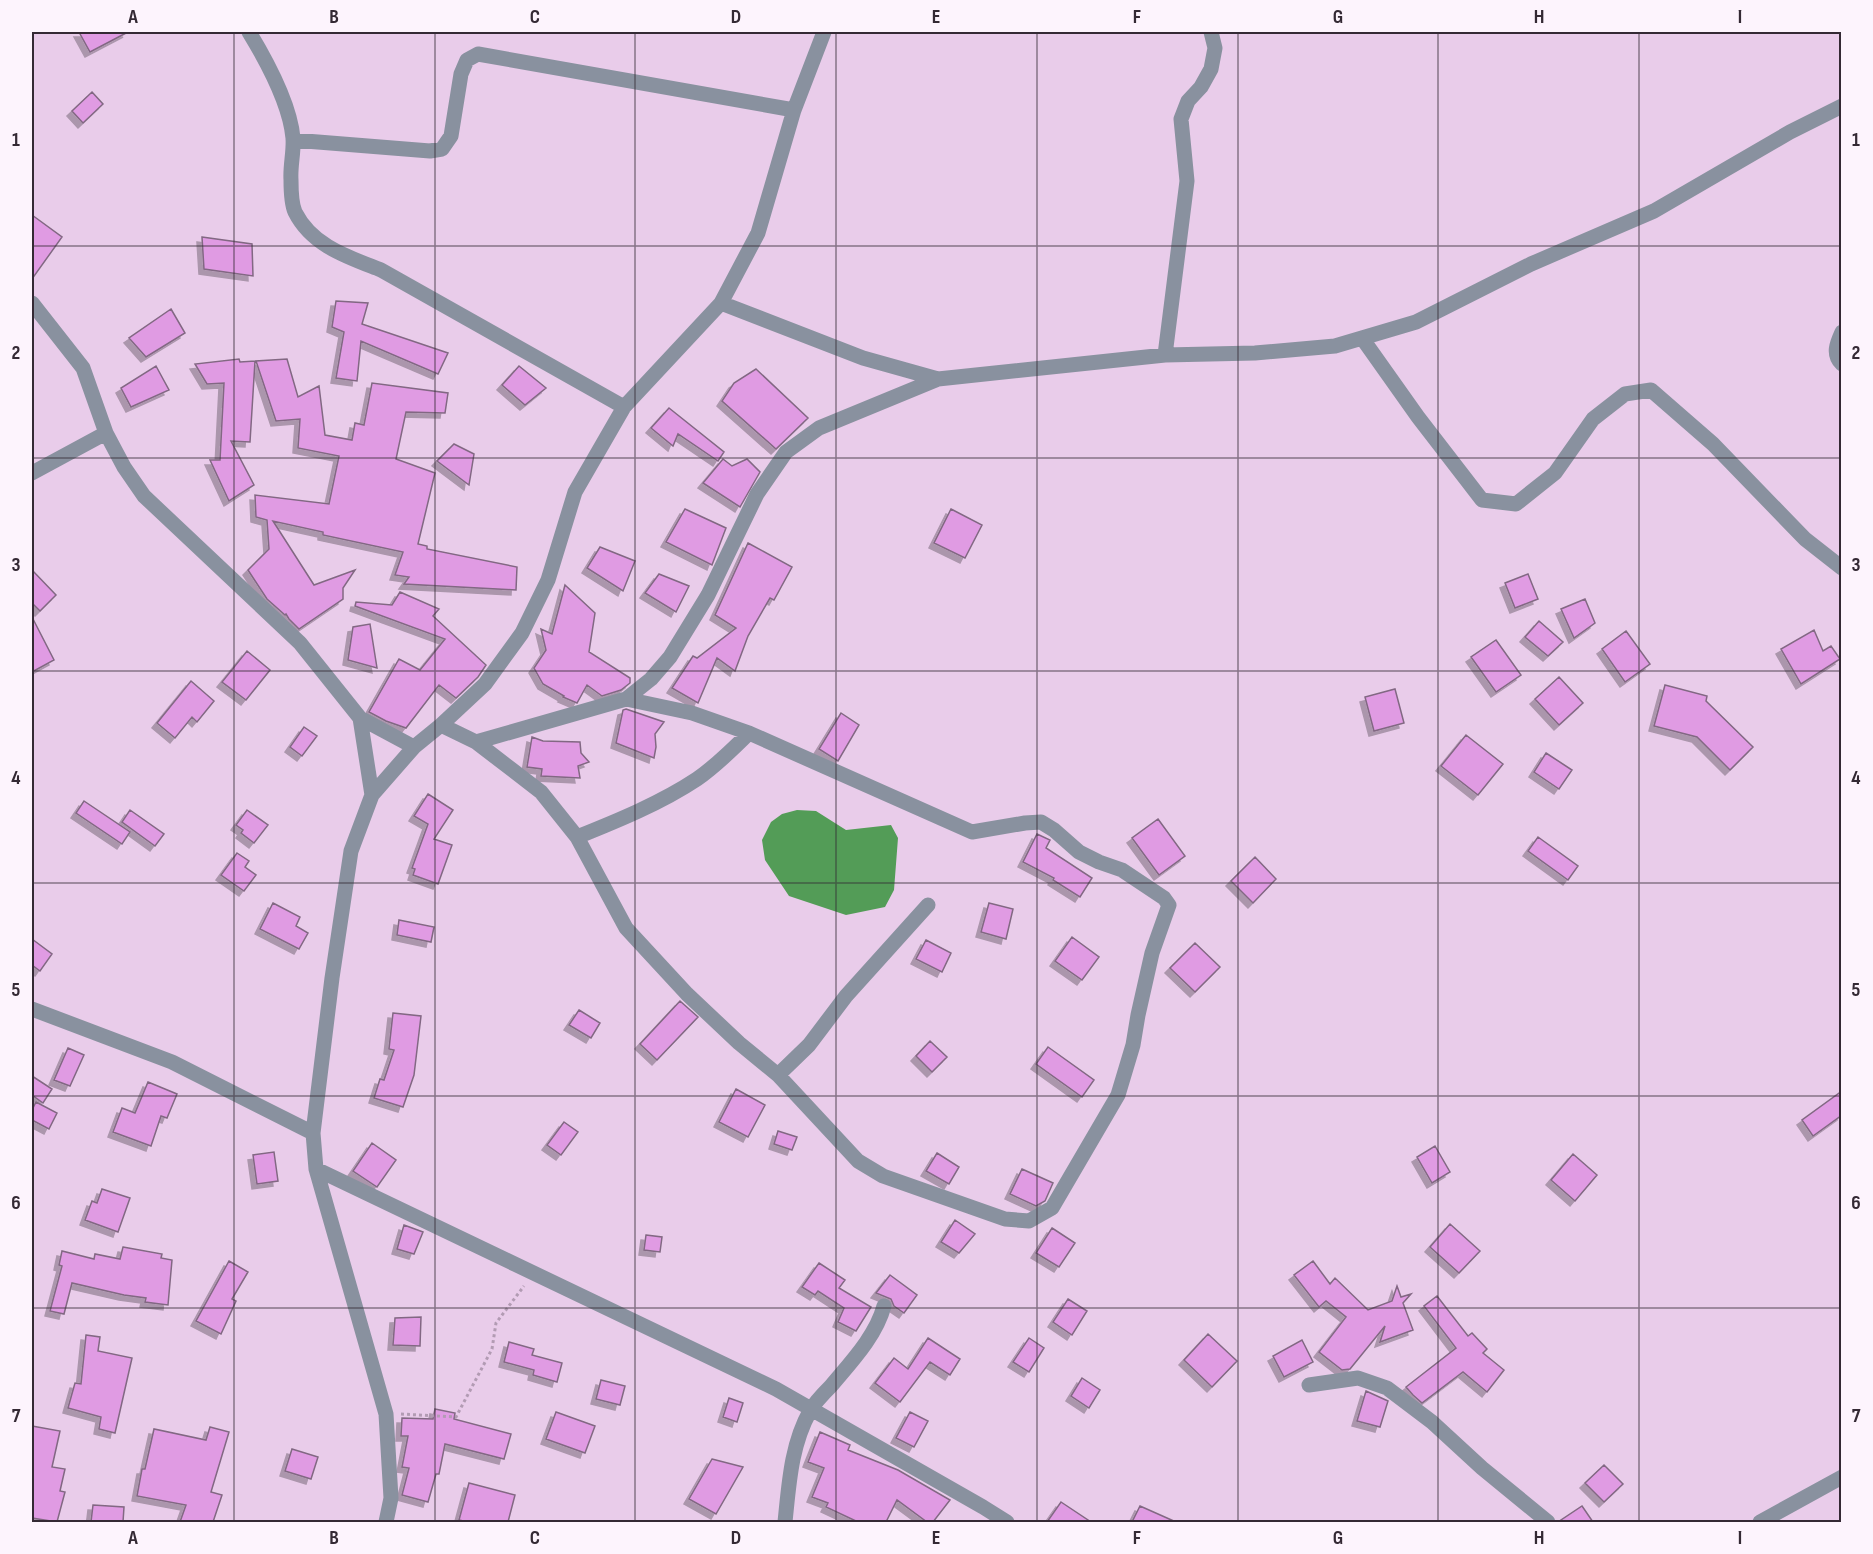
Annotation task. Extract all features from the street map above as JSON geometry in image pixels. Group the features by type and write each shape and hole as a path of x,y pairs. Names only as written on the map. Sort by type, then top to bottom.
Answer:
{"street":[{"path":"249,32 265,58 290,120 293,140 290,177 294,210 313,237 341,255 381,270 624,407"},
{"path":"386,1522 391,1498 386,1414 316,1169 313,1133 332,978 351,851 372,795 414,747 484,684 522,633 548,580 575,492 624,407 721,303 758,233 794,110 824,32"},
{"path":"1164,355 1187,181 1181,119 1188,100 1201,87 1211,69 1215,48 1211,32"},
{"path":"293,140 430,151 442,149 451,136 461,74 467,60 478,54 794,110"},
{"path":"476,741 626,699 651,680 670,657 708,595 757,494 786,452 819,428 938,379 1164,355 1255,353 1335,346 1416,322 1531,264 1654,211 1790,132 1842,106"},
{"path":"32,303 83,368 106,433 124,468 144,496 300,643 360,718 414,747"},
{"path":"721,303 863,358 938,379"},
{"path":"1842,332 1836,347 1838,362 1842,364"},
{"path":"1362,338 1418,417 1482,500 1516,504 1555,473 1593,419 1625,394 1651,390 1713,444 1805,539 1842,568"},
{"path":"32,472 106,433"},
{"path":"441,725 476,741 541,792 577,837 626,928 687,994 739,1043 778,1075 858,1161 883,1176 1005,1219 1029,1221 1052,1208 1119,1095 1133,1045 1152,952 1169,905 1164,898 1122,870 1080,852 1041,822 972,832 749,733 692,713 626,699"},
{"path":"360,718 372,795"},
{"path":"577,837 616,821 697,779 749,733"},
{"path":"778,1075 809,1045 846,996 928,905"},
{"path":"32,1009 172,1062 313,1133"},
{"path":"316,1169 776,1389 1007,1522"},
{"path":"785,1522 792,1462 798,1438 811,1409 880,1322 884,1306"},
{"path":"1309,1385 1358,1378 1387,1388 1432,1422 1482,1468 1548,1522"},
{"path":"1760,1522 1842,1477"}],"path":[{"path":"386,1414 456,1417 492,1349 496,1323 534,1273"}],"shaded area":[{"path":"797,810 816,811 846,830 891,825 898,838 894,890 885,907 846,915 789,896 765,860 762,840 771,822 782,814"}],"building":[{"path":"79,32 128,32 90,52"},
{"path":"92,92 103,104 83,123 72,111"},
{"path":"32,215 62,237 32,279"},
{"path":"202,237 252,244 253,276 204,269"},
{"path":"336,301 368,303 362,324 448,353 438,374 361,341 357,381 336,378 344,332 332,327"},
{"path":"171,309 185,333 146,357 129,338"},
{"path":"239,359 240,362 255,361 250,442 231,441 254,485 229,501 210,460 220,460 224,383 207,384 195,364"},
{"path":"287,359 298,397 319,386 325,435 352,440 355,423 364,425 372,383 448,393 445,413 406,412 396,459 435,473 418,544 427,546 427,549 517,567 516,590 404,584 409,577 395,575 403,552 323,535 323,532 273,521 314,585 355,570 343,588 343,599 299,629 286,614 267,599 248,570 269,549 267,520 256,517 255,495 329,504 339,456 298,448 300,419 276,421 256,361"},
{"path":"156,366 169,390 131,407 121,388"},
{"path":"519,366 546,388 525,405 502,385"},
{"path":"756,369 808,418 776,449 722,401 734,383"},
{"path":"669,408 724,452 718,461 678,434 673,446 651,428"},
{"path":"454,444 474,454 469,485 437,461"},
{"path":"723,459 732,466 747,459 760,472 740,507 703,483"},
{"path":"685,509 726,528 712,565 666,542"},
{"path":"951,509 982,525 965,558 934,543"},
{"path":"748,543 792,567 774,600 770,598 748,636 735,671 717,658 698,703 672,688 693,656 697,658 736,628 715,615"},
{"path":"600,547 635,561 623,591 587,568"},
{"path":"32,570 56,595 40,611 32,603"},
{"path":"659,574 689,586 676,612 645,593"},
{"path":"1528,574 1538,599 1515,608 1505,583"},
{"path":"565,585 595,613 589,652 630,678 630,683 621,690 602,696 587,685 577,703 543,684 534,668 546,650 541,629 552,634"},
{"path":"400,592 439,609 433,616 486,665 478,677 456,698 439,685 406,728 369,712 399,659 420,670 445,639 355,606 356,602 392,605"},
{"path":"1585,599 1595,623 1574,638 1561,609"},
{"path":"32,617 54,660 32,672"},
{"path":"1539,621 1563,642 1548,656 1525,637"},
{"path":"370,624 377,668 348,660 353,627"},
{"path":"1814,630 1823,651 1831,646 1840,659 1801,684 1781,649"},
{"path":"1626,631 1650,664 1625,682 1602,649"},
{"path":"1496,640 1521,675 1496,692 1471,657"},
{"path":"247,651 270,670 246,700 222,682"},
{"path":"1559,677 1583,703 1559,725 1535,699"},
{"path":"191,681 214,701 197,722 192,717 175,738 157,723"},
{"path":"1665,685 1707,696 1706,701 1753,747 1730,770 1697,737 1654,726"},
{"path":"1395,689 1404,723 1374,731 1365,697"},
{"path":"626,709 664,722 655,734 654,758 616,743 623,710"},
{"path":"841,713 859,725 838,761 819,749"},
{"path":"304,727 317,736 302,756 290,747"},
{"path":"1466,735 1503,764 1478,795 1441,766"},
{"path":"532,737 543,741 580,742 581,753 589,762 578,766 580,778 541,776 542,769 527,767"},
{"path":"1546,753 1572,770 1559,789 1534,772"},
{"path":"428,794 453,810 434,839 452,845 438,884 413,875 415,869 412,868 428,824 414,816"},
{"path":"84,801 130,832 122,844 76,813"},
{"path":"130,810 164,834 155,846 122,822"},
{"path":"247,810 268,825 254,843 241,833 243,830 236,825"},
{"path":"1158,819 1185,856 1159,875 1132,838"},
{"path":"1037,834 1050,840 1046,848 1092,878 1080,897 1053,880 1054,878 1023,862"},
{"path":"1538,837 1578,866 1568,880 1528,851"},
{"path":"237,853 249,861 245,867 256,875 244,891 221,875"},
{"path":"1255,857 1276,879 1253,903 1231,881"},
{"path":"273,903 300,917 296,926 308,933 299,949 260,929"},
{"path":"989,903 1013,909 1006,939 981,932"},
{"path":"399,920 434,927 431,942 397,935"},
{"path":"1072,937 1099,957 1082,980 1055,961"},
{"path":"32,939 52,954 40,971 32,965"},
{"path":"926,940 951,953 942,972 916,959"},
{"path":"1195,943 1220,967 1195,992 1170,968"},
{"path":"680,1001 698,1017 657,1060 640,1044"},
{"path":"579,1010 600,1023 591,1038 569,1025"},
{"path":"393,1013 421,1016 414,1075 403,1107 374,1098 380,1079 384,1080 394,1050 389,1049"},
{"path":"930,1041 947,1057 932,1072 916,1056"},
{"path":"1048,1047 1094,1080 1082,1097 1036,1064"},
{"path":"68,1048 84,1055 70,1086 54,1080"},
{"path":"32,1076 52,1089 43,1103 32,1095"},
{"path":"148,1082 177,1094 167,1118 161,1116 151,1146 113,1132 122,1108 135,1113"},
{"path":"736,1089 765,1105 748,1137 719,1122"},
{"path":"1842,1091 1842,1115 1813,1136 1802,1120"},
{"path":"36,1102 57,1113 49,1129 32,1120 32,1110"},
{"path":"564,1122 578,1132 561,1155 547,1145"},
{"path":"778,1131 797,1137 792,1150 774,1144"},
{"path":"372,1143 396,1160 377,1187 353,1171"},
{"path":"1435,1146 1450,1172 1432,1183 1417,1157"},
{"path":"274,1152 278,1181 257,1184 253,1155"},
{"path":"937,1153 959,1167 949,1184 926,1171"},
{"path":"1573,1154 1597,1175 1575,1201 1551,1180"},
{"path":"1022,1169 1053,1183 1045,1201 1036,1206 1010,1194"},
{"path":"102,1189 130,1198 118,1232 85,1220 92,1201 97,1203"},
{"path":"955,1220 975,1234 959,1253 941,1242"},
{"path":"1450,1224 1480,1251 1459,1273 1430,1247"},
{"path":"404,1225 423,1232 414,1254 397,1249"},
{"path":"1052,1228 1075,1243 1059,1267 1036,1253"},
{"path":"646,1235 662,1237 660,1252 644,1250"},
{"path":"123,1247 162,1254 161,1258 172,1260 168,1305 145,1302 146,1298 72,1283 64,1314 50,1311 62,1266 59,1265 62,1251 94,1259 95,1254 120,1259"},
{"path":"229,1261 248,1272 232,1299 236,1301 221,1334 196,1321"},
{"path":"1313,1261 1330,1284 1335,1278 1368,1310 1392,1301 1397,1286 1401,1297 1411,1294 1403,1303 1413,1330 1380,1342 1385,1326 1350,1369 1342,1370 1319,1352 1346,1317 1326,1301 1319,1307 1294,1275"},
{"path":"819,1263 845,1280 839,1288 871,1307 856,1331 838,1322 844,1308 818,1291 815,1295 802,1287"},
{"path":"890,1275 917,1295 904,1313 894,1306 891,1299 876,1293"},
{"path":"1437,1296 1468,1336 1472,1333 1487,1349 1483,1353 1504,1370 1487,1392 1463,1372 1422,1403 1406,1387 1456,1348 1424,1306"},
{"path":"1068,1299 1087,1311 1072,1335 1053,1322"},
{"path":"421,1317 420,1346 393,1345 395,1318"},
{"path":"1208,1334 1237,1361 1212,1387 1184,1360"},
{"path":"86,1335 100,1337 98,1351 132,1358 115,1433 99,1429 101,1417 68,1408 75,1383 81,1384"},
{"path":"928,1338 960,1359 950,1375 930,1362 900,1402 875,1383 894,1358 908,1369"},
{"path":"1029,1338 1044,1348 1029,1372 1013,1362"},
{"path":"1302,1340 1313,1362 1284,1377 1273,1356"},
{"path":"509,1342 534,1349 532,1355 562,1363 557,1382 533,1375 534,1370 504,1362"},
{"path":"1082,1378 1100,1390 1089,1408 1071,1396"},
{"path":"601,1380 625,1386 620,1405 596,1399"},
{"path":"1366,1391 1388,1401 1380,1427 1357,1421"},
{"path":"729,1398 743,1403 737,1422 723,1417"},
{"path":"435,1409 455,1413 454,1419 511,1434 504,1459 445,1444 439,1474 436,1474 428,1502 402,1495 409,1468 402,1467 408,1436 401,1436 402,1418 433,1419"},
{"path":"556,1412 595,1426 585,1453 546,1439"},
{"path":"910,1412 928,1421 914,1447 896,1438"},
{"path":"32,1426 60,1431 52,1467 65,1469 60,1491 65,1492 57,1522 32,1518"},
{"path":"210,1427 229,1432 211,1492 222,1495 213,1522 180,1522 186,1505 137,1496 154,1429 206,1440"},
{"path":"820,1432 850,1445 848,1450 898,1470 950,1500 933,1522 927,1522 897,1500 886,1522 858,1522 826,1507 828,1503 812,1497 824,1468 808,1462"},
{"path":"292,1449 318,1457 311,1479 285,1471"},
{"path":"712,1459 743,1467 716,1514 689,1499"},
{"path":"1604,1465 1623,1484 1604,1502 1585,1483"},
{"path":"469,1483 515,1495 508,1522 459,1520"},
{"path":"1061,1502 1091,1522 1047,1522"},
{"path":"93,1505 124,1507 123,1522 91,1522"},
{"path":"1140,1506 1176,1522 1132,1522"},
{"path":"1582,1506 1593,1522 1558,1522"}]}
